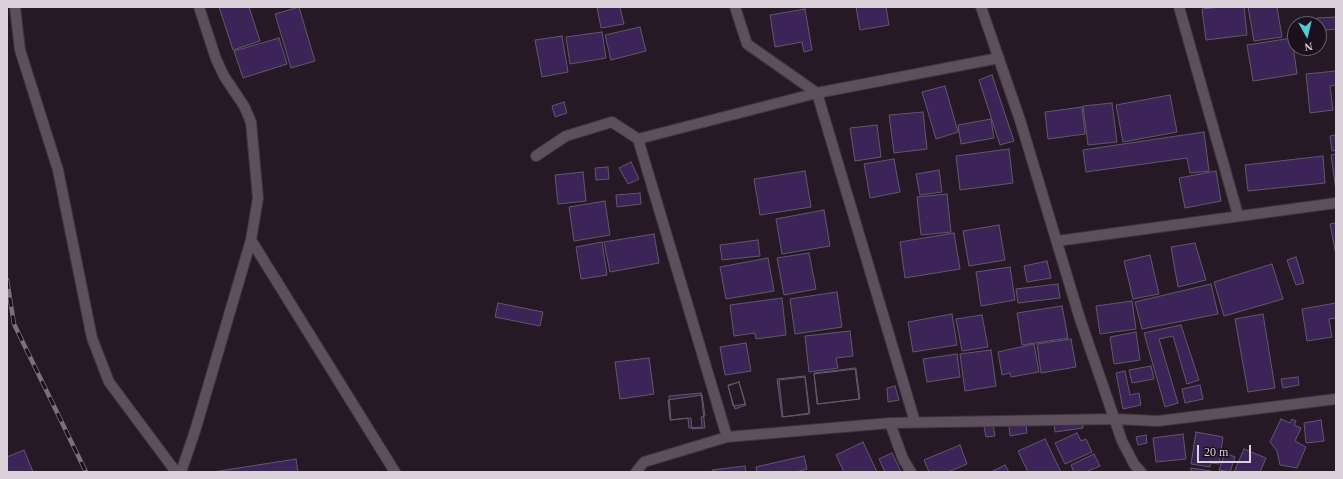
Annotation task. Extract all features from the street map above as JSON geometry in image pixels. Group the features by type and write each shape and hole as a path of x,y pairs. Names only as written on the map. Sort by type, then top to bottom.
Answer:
{"street":[{"path":"15,7 20,50 58,170 92,338 109,382 176,472"},
{"path":"181,472 195,431 251,240 258,198 251,122 244,106 224,76 216,59 199,7"},
{"path":"735,7 747,44 817,93 915,422"},
{"path":"981,7 1020,120 1080,319 1122,441 1134,464 1141,472"},
{"path":"1179,7 1238,216"},
{"path":"638,139 817,93 999,58"},
{"path":"536,156 566,136 612,122 638,139 727,437"},
{"path":"1057,240 1336,203"},
{"path":"251,240 395,472"},
{"path":"636,472 644,462 727,437 915,422 1115,418 1158,421 1336,399"},
{"path":"890,423 903,459 911,472"}],"building":[{"path":"219,7 249,7 260,41 233,50"},
{"path":"299,7 315,61 291,68 275,14"},
{"path":"597,7 620,7 624,24 601,28"},
{"path":"856,7 886,7 889,25 860,30"},
{"path":"1244,7 1247,35 1206,40 1202,9"},
{"path":"1248,7 1277,7 1282,37 1254,41"},
{"path":"805,9 812,50 804,52 802,42 775,47 770,15"},
{"path":"1327,17 1336,17 1336,29 1327,30"},
{"path":"640,27 646,51 611,60 605,35"},
{"path":"602,32 606,58 570,64 566,37"},
{"path":"562,36 568,72 542,77 535,40"},
{"path":"279,38 287,64 243,78 234,51"},
{"path":"1287,39 1287,56 1294,56 1297,74 1253,81 1247,45"},
{"path":"1336,71 1336,85 1330,86 1333,110 1310,113 1306,74"},
{"path":"992,75 1014,141 1000,145 979,80"},
{"path":"945,86 958,132 936,139 922,92"},
{"path":"1170,95 1177,132 1123,142 1116,105"},
{"path":"564,102 567,113 555,117 552,106"},
{"path":"1112,103 1117,142 1088,145 1083,106"},
{"path":"1082,107 1085,134 1048,139 1045,112"},
{"path":"923,112 927,149 894,153 889,115"},
{"path":"991,119 994,138 961,144 958,125"},
{"path":"877,125 881,157 855,161 850,128"},
{"path":"1204,132 1209,171 1190,173 1187,158 1086,172 1083,150"},
{"path":"1336,135 1336,150 1332,151 1330,136"},
{"path":"1009,149 1013,183 960,190 956,156"},
{"path":"1336,154 1336,191 1331,155"},
{"path":"1323,156 1325,183 1248,191 1245,165"},
{"path":"894,159 900,192 870,198 864,164"},
{"path":"631,162 639,179 628,184 619,168"},
{"path":"608,167 609,179 596,180 595,168"},
{"path":"939,170 942,192 920,195 916,174"},
{"path":"805,171 811,207 760,215 754,179"},
{"path":"1216,171 1221,201 1185,208 1179,178"},
{"path":"583,172 586,201 558,204 555,175"},
{"path":"640,193 641,204 617,207 616,195"},
{"path":"947,194 951,232 921,235 917,197"},
{"path":"605,201 610,235 574,241 569,207"},
{"path":"824,210 830,246 782,254 776,219"},
{"path":"1336,223 1336,255 1330,224"},
{"path":"999,225 1005,260 969,266 963,231"},
{"path":"954,233 960,269 905,278 900,242"},
{"path":"654,234 659,263 610,272 604,242"},
{"path":"758,240 760,256 722,260 720,245"},
{"path":"602,242 607,275 581,279 576,247"},
{"path":"1195,243 1206,280 1178,287 1171,247"},
{"path":"809,253 816,289 784,295 777,258"},
{"path":"1150,255 1159,294 1133,299 1124,261"},
{"path":"1296,257 1304,283 1296,285 1287,260"},
{"path":"768,258 774,291 726,299 720,267"},
{"path":"1047,261 1051,278 1027,282 1024,266"},
{"path":"1272,264 1283,299 1224,316 1214,282"},
{"path":"1010,267 1015,300 981,306 976,272"},
{"path":"1058,284 1060,298 1018,303 1016,289"},
{"path":"1211,284 1218,314 1142,329 1135,302"},
{"path":"837,292 842,327 795,334 790,299"},
{"path":"782,298 786,335 756,339 755,333 734,336 730,305"},
{"path":"1132,301 1136,329 1100,334 1096,306"},
{"path":"498,303 543,312 540,326 495,317"},
{"path":"1336,303 1336,318 1329,319 1332,337 1307,341 1302,309"},
{"path":"1062,306 1068,338 1022,345 1017,313"},
{"path":"952,314 957,345 913,352 908,322"},
{"path":"1263,314 1275,388 1248,392 1235,319"},
{"path":"982,315 988,347 962,351 956,319"},
{"path":"1181,325 1199,380 1187,384 1173,336 1159,339 1178,403 1165,407 1144,333"},
{"path":"850,331 853,356 836,358 838,368 809,372 805,336"},
{"path":"1136,332 1140,360 1114,364 1110,337"},
{"path":"1071,339 1076,367 1041,373 1037,344"},
{"path":"746,343 751,371 725,375 720,347"},
{"path":"1034,344 1039,372 1011,377 1010,373 1002,375 998,352"},
{"path":"991,350 996,386 965,391 960,354"},
{"path":"957,354 960,377 927,382 923,359"},
{"path":"649,358 654,394 620,399 615,362"},
{"path":"1151,366 1154,379 1132,383 1129,370"},
{"path":"855,368 859,399 817,404 814,373"},
{"path":"856,369 860,399 818,404 814,374"},
{"path":"1125,371 1130,395 1139,393 1141,405 1123,409 1116,373"},
{"path":"805,376 810,413 782,417 777,379"},
{"path":"805,377 809,414 783,417 779,380"},
{"path":"1298,377 1299,385 1283,388 1281,379"},
{"path":"739,382 746,405 735,409 728,386"},
{"path":"739,382 745,404 733,406 728,385"},
{"path":"1200,385 1203,399 1185,403 1182,389"},
{"path":"895,386 899,400 888,402 887,388"},
{"path":"701,393 705,428 692,429 691,418 671,420 669,396"},
{"path":"702,395 705,416 701,417 702,427 689,428 688,418 670,420 668,400"},
{"path":"1281,419 1290,423 1292,419 1296,421 1294,425 1301,428 1295,441 1306,447 1297,468 1280,465 1277,451 1270,442"},
{"path":"1082,420 1083,428 1055,432 1054,424"},
{"path":"1321,420 1324,441 1306,443 1304,423"},
{"path":"1026,423 1027,433 1010,436 1009,426"},
{"path":"993,425 995,436 986,437 984,427"},
{"path":"1196,432 1223,437 1219,464 1211,463 1210,467 1191,464"},
{"path":"1077,433 1081,441 1086,439 1092,452 1065,464 1055,443"},
{"path":"1183,434 1186,459 1156,462 1153,438"},
{"path":"1146,435 1147,443 1138,445 1136,437"},
{"path":"1045,439 1061,472 1028,472 1018,451"},
{"path":"863,442 877,472 844,472 836,455"},
{"path":"960,445 967,464 948,472 929,472 924,460"},
{"path":"1244,449 1266,458 1260,472 1234,472"},
{"path":"24,450 33,472 7,472 7,457"},
{"path":"892,453 901,472 885,472 879,459"},
{"path":"1225,453 1235,457 1230,472 1219,470"},
{"path":"1094,454 1100,466 1086,472 1074,472 1071,465"},
{"path":"804,456 807,469 796,472 757,472 756,467"},
{"path":"296,459 298,472 213,472"},
{"path":"1005,465 1009,472 991,472"},
{"path":"745,466 746,472 713,472 712,470"},
{"path":"1191,468 1211,471 1211,472 1191,472"}],"railway":[{"path":"7,280 14,324 86,472"}]}
